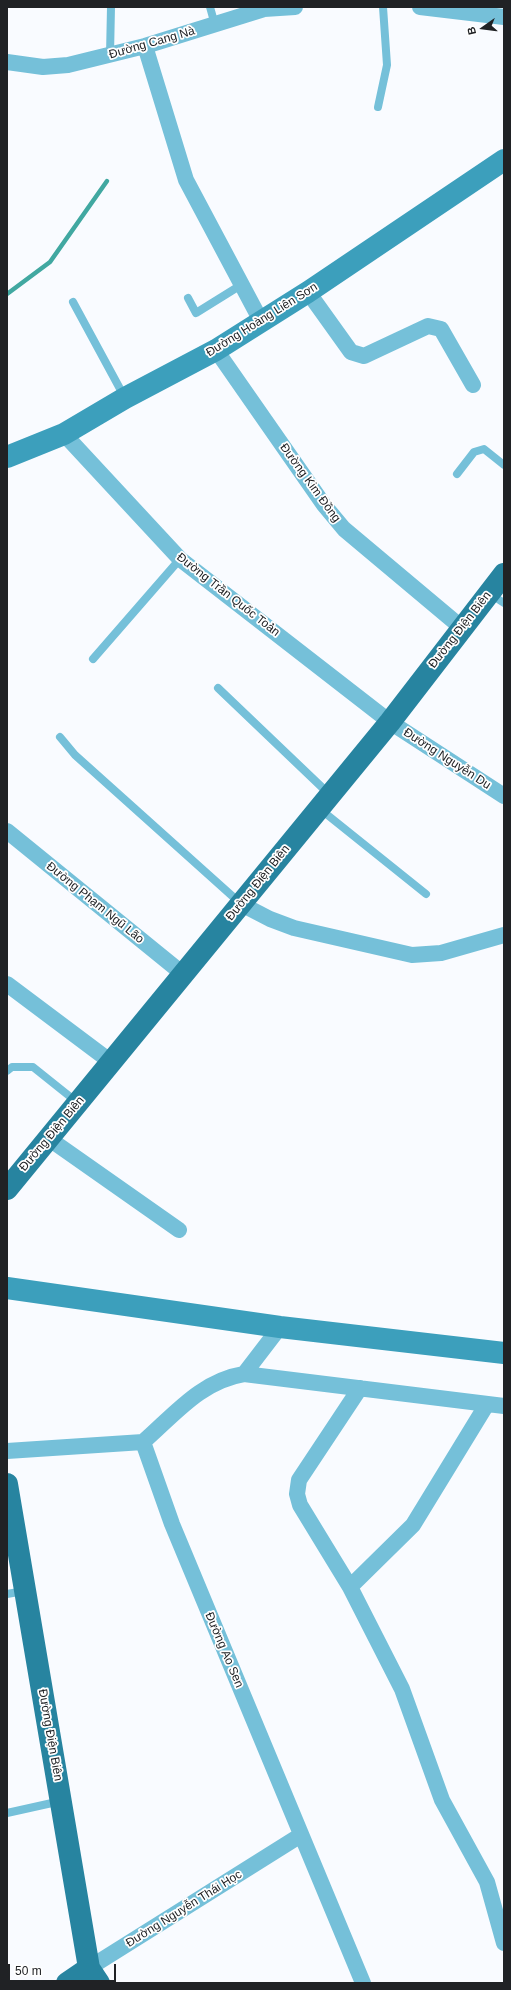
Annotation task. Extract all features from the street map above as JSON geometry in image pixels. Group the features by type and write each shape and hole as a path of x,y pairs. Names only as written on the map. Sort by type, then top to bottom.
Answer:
{"main road":[{"name":"Đường Hoàng Liên Sơn","path":"7,457 64,434 126,398 216,350 308,292 504,160"},
{"name":"Đường Điện Biên","path":"7,1187 78,1103 390,722 462,628 497,598 504,574"},
{"path":"7,1288 280,1327 504,1353"},
{"name":"Đường Điện Biên","path":"8,1498 16,1593 61,1801 94,1976"},
{"name":"Đường Nguyễn Thái Học","path":"67,1983 94,1976"}],"street":[{"name":"Đường Cang Nà","path":"7,62 31,67 55,66 145,46 270,8 295,7"},
{"path":"420,7 465,10 504,17"},
{"path":"145,46 186,180 261,321"},
{"path":"308,292 351,352 364,356 428,326 441,329 473,385"},
{"name":"Đường Kim Đồng","path":"216,350 324,506 344,529 462,628"},
{"name":"Đường Trần Quốc Toản","path":"64,434 180,559 390,722"},
{"name":"Đường Nguyễn Du","path":"390,722 504,796"},
{"name":"Đường Phạm Ngũ Lão","path":"7,831 183,974"},
{"path":"241,904 270,919 294,928 412,955 441,953 504,935"},
{"path":"7,984 111,1062"},
{"path":"48,1138 179,1230"},
{"path":"244,1374 280,1327"},
{"path":"7,1451 144,1442 203,1389 222,1379 244,1374 504,1406"},
{"path":"360,1388 299,1480 297,1494 300,1505 350,1587 402,1689 442,1800 487,1882 504,1943"},
{"path":"350,1587 413,1525 487,1404"},
{"name":"Đường Ao Sen","path":"144,1442 172,1524 363,1983"},
{"name":"Đường Nguyễn Thái Học","path":"94,1976 301,1835"}],"lane":[{"path":"110,55 111,7"},
{"path":"210,7 215,25"},
{"path":"378,107 387,65 383,7"},
{"path":"188,298 196,312 241,285"},
{"path":"73,302 126,398"},
{"path":"457,474 474,452 484,450 504,465"},
{"path":"93,659 180,559"},
{"path":"218,688 324,802 426,894"},
{"path":"60,736 74,756 241,904"},
{"path":"7,1071 12,1067 33,1066 78,1103"},
{"path":"7,1813 61,1801"}],"waterway":[{"path":"7,294 50,262 107,181"}]}
